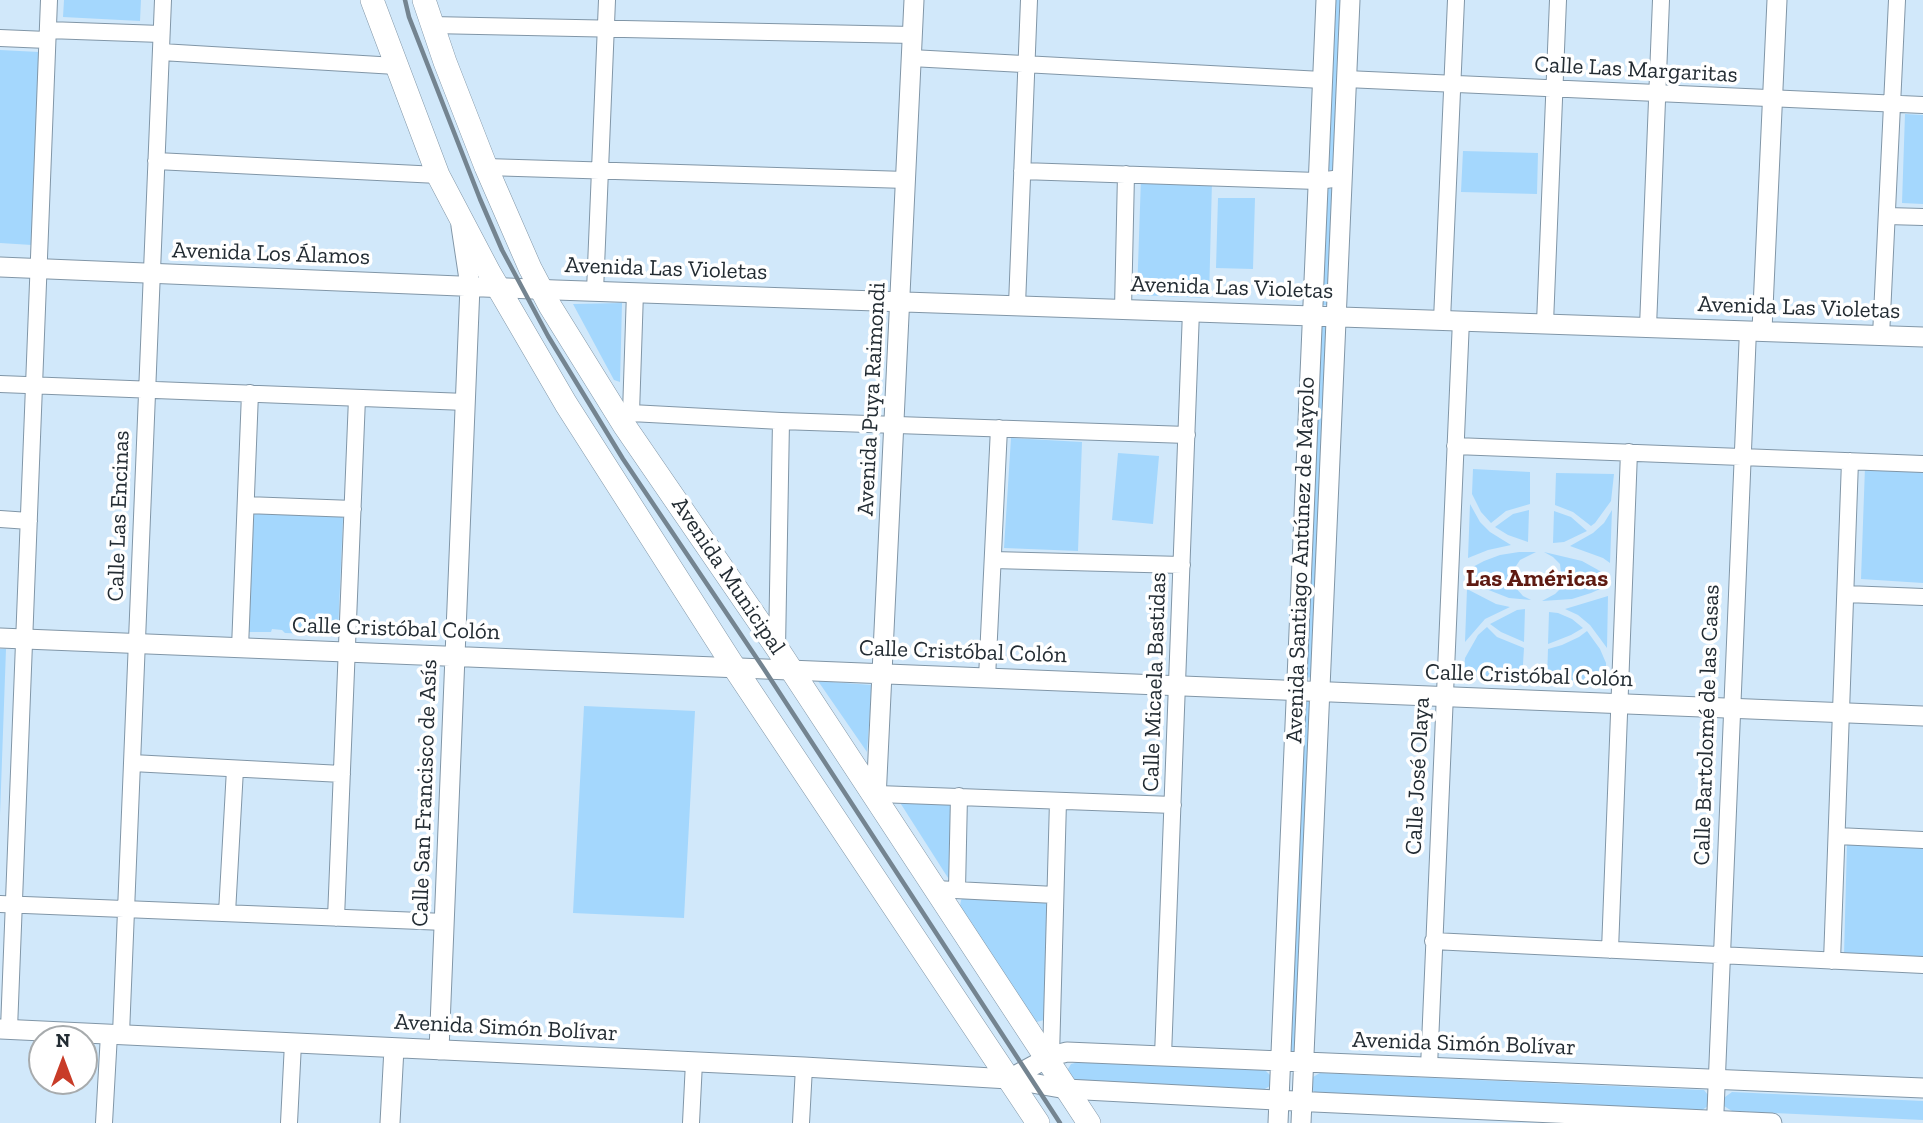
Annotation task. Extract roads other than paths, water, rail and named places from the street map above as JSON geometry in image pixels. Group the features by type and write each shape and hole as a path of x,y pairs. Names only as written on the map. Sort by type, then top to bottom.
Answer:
{"main road":[{"name":"Avenida Municipal","path":"372,0 438,175 498,287 566,404 734,667 1038,1123"},
{"name":"Avenida Municipal","path":"424,0 431,25 486,167 540,289 791,670 877,797 946,889 1088,1123"}],"street":[{"path":"5,1029 7,904 24,639 49,0"},
{"name":"Calle Las Encinas","path":"104,1123 126,909 163,0"},
{"path":"595,291 607,0"},
{"name":"Avenida Puya Raimondi","path":"877,797 914,0"},
{"path":"1017,305 1029,0"},
{"name":"Avenida Santiago Antúnez de Mayolo","path":"1278,1123 1326,0"},
{"name":"Avenida Santiago Antúnez de Mayolo","path":"1301,1123 1350,0"},
{"name":"Calle José Olaya","path":"1429,1067 1455,446 1452,84 1456,0"},
{"path":"1545,323 1558,0"},
{"path":"1648,327 1661,0"},
{"name":"Calle Bartolomé de las Casas","path":"1715,1122 1742,457 1755,330 1777,0"},
{"path":"1881,336 1897,0"},
{"path":"431,25 912,34"},
{"path":"0,38 161,34"},
{"path":"161,52 396,66"},
{"path":"911,58 1322,79"},
{"name":"Calle Las Margaritas","path":"1346,79 1923,105"},
{"path":"156,161 438,175"},
{"path":"486,167 906,180"},
{"path":"1022,171 1318,181 1342,178"},
{"path":"1123,309 1126,174"},
{"name":"Calle San Francisco de Asís","path":"439,1050 470,286 460,216"},
{"path":"1887,216 1923,218"},
{"name":"Avenida Los Álamos","path":"0,267 540,289"},
{"name":"Avenida Las Violetas","path":"540,289 1923,337"},
{"path":"635,292 627,419 781,421 1186,435"},
{"name":"Calle Micaela Bastidas","path":"1163,1055 1191,311"},
{"path":"0,384 466,402"},
{"path":"240,648 250,393"},
{"path":"336,918 357,398"},
{"path":"777,648 781,421"},
{"path":"988,678 999,428"},
{"path":"1455,446 1923,464"},
{"path":"1610,950 1629,452"},
{"path":"1832,961 1850,461"},
{"path":"246,505 353,509"},
{"path":"0,519 29,521"},
{"path":"993,560 1182,565"},
{"path":"1846,594 1923,597"},
{"name":"Calle Cristóbal Colón","path":"0,638 1923,716"},
{"path":"132,763 342,774"},
{"path":"227,913 235,769"},
{"path":"877,797 959,796 1173,805"},
{"path":"959,796 946,889 1055,895"},
{"path":"1049,1058 1058,801"},
{"path":"1837,836 1923,840"},
{"path":"7,904 444,922"},
{"path":"1433,941 1923,965"},
{"name":"Avenida Simón Bolívar","path":"5,1029 804,1067 1009,1079 1066,1089 1599,1119 1772,1123"},
{"path":"289,1123 293,1043"},
{"path":"390,1123 394,1048"},
{"name":"Avenida Simón Bolívar","path":"1009,1079 1049,1058 1067,1052 1923,1088"},
{"path":"691,1123 694,1062"},
{"path":"801,1123 804,1067"}],"railway":[{"path":"405,0 409,17 480,199 502,250 548,336 623,459 764,669 1060,1123"}],"district":[{"name":"Las Américas","path":"1537,579"}]}
